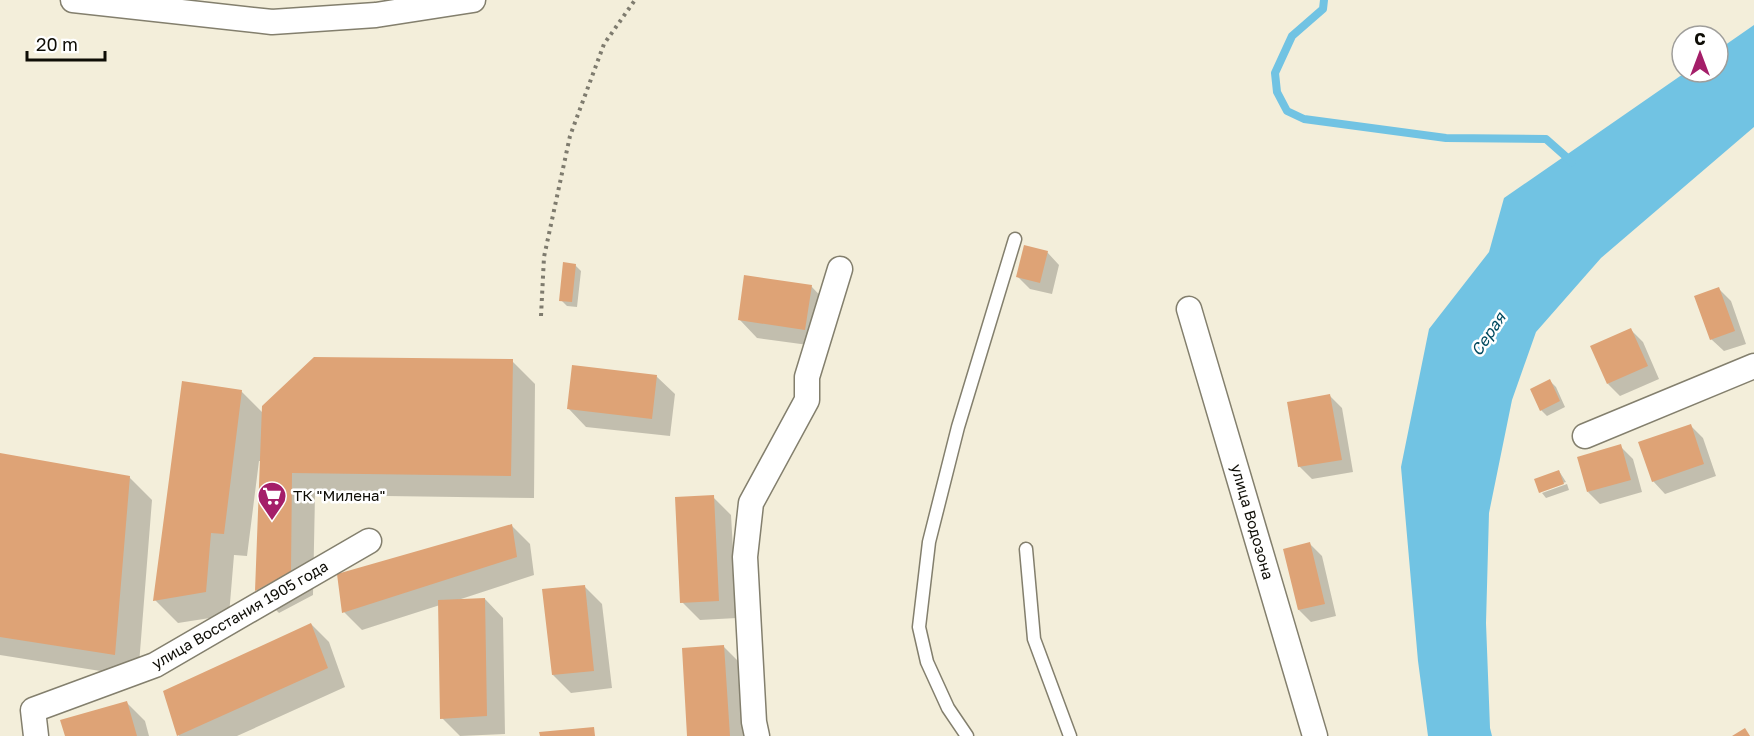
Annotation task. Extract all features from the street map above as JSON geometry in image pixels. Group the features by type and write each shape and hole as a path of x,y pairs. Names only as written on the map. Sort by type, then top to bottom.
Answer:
{"street":[{"path":"73,0 272,22 376,15 473,0"},
{"path":"757,736 754,722 745,557 751,503 807,400 807,377 840,268"},
{"name":"улица Водозона","path":"1189,309 1315,736"},
{"path":"1585,436 1754,366"},
{"name":"улица Восстания 1905 года","path":"36,736 33,710 155,665 369,541"}],"lane":[{"path":"967,736 948,708 927,662 919,627 929,542 955,439 1015,239"},
{"path":"1026,549 1034,639 1070,736"}],"path":[{"path":"541,316 544,257 570,136 604,44 635,0"}],"water":[{"name":"Серая","path":"1754,25 1754,127 1601,258 1536,332 1512,400 1489,513 1486,623 1492,736 1428,736 1418,661 1401,467 1429,329 1489,252 1504,198 1670,83 1730,84 1730,42"}],"building":[{"path":"1024,245 1048,251 1040,283 1016,277"},
{"path":"563,262 576,264 572,302 559,301"},
{"path":"744,275 812,285 805,330 738,320"},
{"path":"1719,287 1735,331 1710,340 1694,296"},
{"path":"1631,328 1648,366 1607,384 1590,346"},
{"path":"314,357 513,359 511,476 292,473 291,572 255,591 262,406"},
{"path":"572,365 657,375 652,419 567,409"},
{"path":"1550,379 1560,401 1540,411 1530,389"},
{"path":"182,381 242,390 224,534 211,533 206,592 153,601"},
{"path":"1330,394 1342,460 1298,467 1287,402"},
{"path":"1691,424 1704,464 1652,482 1638,442"},
{"path":"1621,444 1631,480 1587,492 1577,457"},
{"path":"0,453 130,476 115,655 0,637"},
{"path":"1559,470 1564,484 1539,493 1534,479"},
{"path":"714,495 719,601 680,603 675,497"},
{"path":"512,524 517,557 342,613 337,574"},
{"path":"1310,542 1325,604 1298,610 1283,549"},
{"path":"585,585 594,671 552,675 542,589"},
{"path":"485,598 487,716 440,719 438,600"},
{"path":"311,623 328,668 177,736 163,691"},
{"path":"724,645 730,736 687,736 682,648"},
{"path":"127,701 137,736 65,736 60,720"},
{"path":"594,727 595,736 540,736 539,732"},
{"path":"1745,728 1750,736 1732,736"}],"waterway":[{"path":"1324,0 1323,9 1292,36 1275,73 1277,92 1287,111 1304,119 1446,138 1546,139 1572,162"}],"place":[{"name":"ТК \"Милена\"","path":"272,522"}]}
